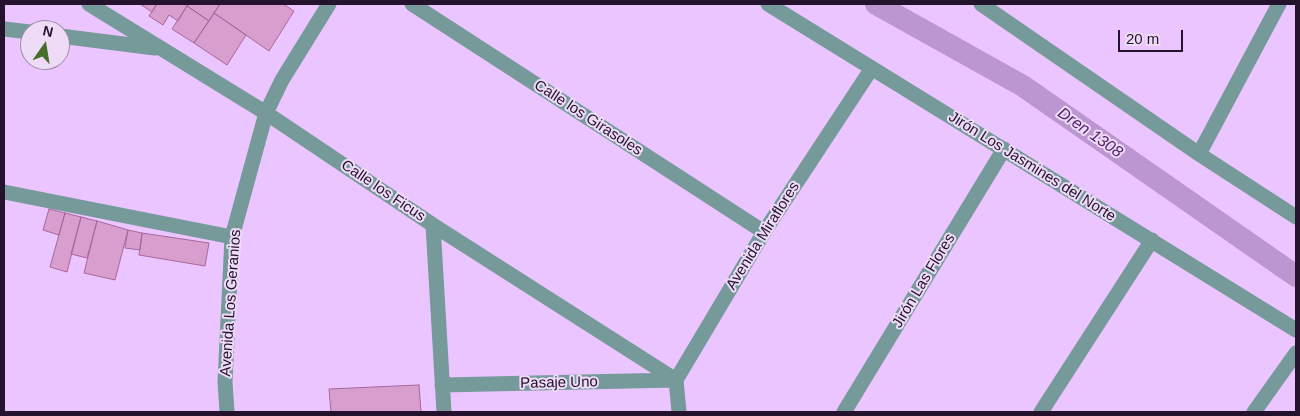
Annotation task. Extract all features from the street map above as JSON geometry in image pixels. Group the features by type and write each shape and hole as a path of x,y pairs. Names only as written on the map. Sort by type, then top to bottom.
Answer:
{"street":[{"name":"Calle los Ficus","path":"90,4 266,113 433,225 676,380"},
{"name":"Avenida Los Geranios","path":"226,412 225,382 232,237 266,113 282,80 329,4"},
{"name":"Calle los Girasoles","path":"412,4 764,232"},
{"name":"Jirón Los Jasmines del Norte","path":"768,4 1296,330"},
{"path":"981,4 1200,154 1296,217"},
{"path":"1200,154 1279,4"},
{"path":"4,29 20,31"},
{"path":"70,37 161,48"},
{"name":"Avenida Miraflores","path":"676,380 764,232 872,68"},
{"name":"Jirón Las Flores","path":"844,412 1004,149"},
{"path":"4,192 232,237"},
{"path":"433,225 444,412"},
{"path":"1041,412 1152,240"},
{"path":"1254,412 1296,353"},
{"path":"676,380 679,412"},
{"name":"Pasaje Uno","path":"442,385 676,380"}],"building":[{"path":"140,4 157,4 152,12"},
{"path":"157,4 188,4 178,21 169,15 163,25 149,16"},
{"path":"188,4 220,4 209,21 187,6"},
{"path":"220,4 283,4 294,11 269,51 214,13"},
{"path":"187,6 209,21 194,43 172,29"},
{"path":"214,13 246,35 227,65 194,43"},
{"path":"49,209 65,213 59,235 43,230"},
{"path":"65,213 81,217 67,272 50,267"},
{"path":"81,217 97,221 87,258 71,254"},
{"path":"97,221 128,230 115,280 84,273"},
{"path":"128,230 142,233 140,250 125,248"},
{"path":"142,233 209,243 205,266 139,255"},
{"path":"419,385 421,412 331,412 329,389"}],"waterway":[{"name":"Dren 1308","path":"876,4 1023,86 1296,276"}]}
